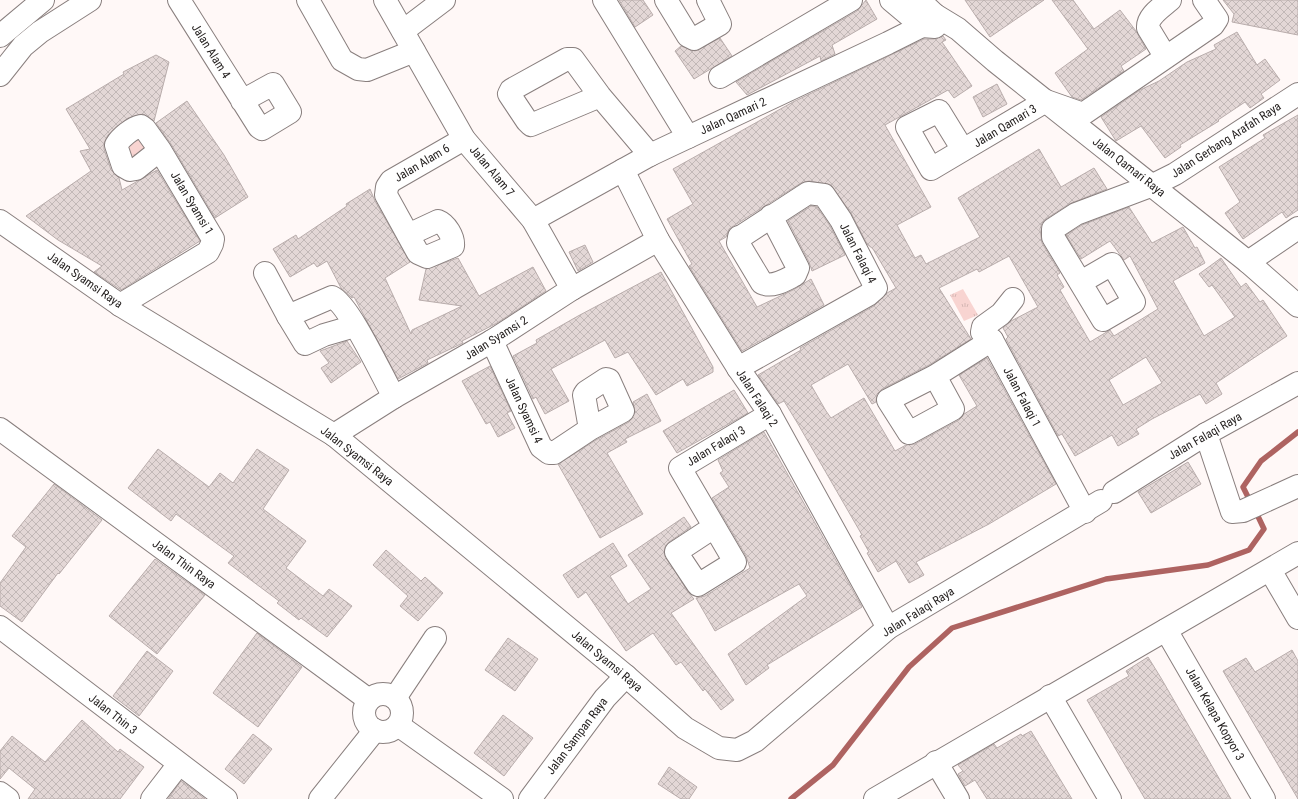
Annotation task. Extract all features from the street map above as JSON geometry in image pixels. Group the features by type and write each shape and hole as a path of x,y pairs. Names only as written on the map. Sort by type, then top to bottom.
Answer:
{"street":[{"path":"0,36 43,0"},
{"path":"0,76 23,46 40,32 90,0"},
{"name":"Jalan Alam 4","path":"179,0 242,101"},
{"path":"308,0 342,60 349,66 367,70 414,51"},
{"name":"Jalan Alam 7","path":"385,0 464,139 533,220 572,290"},
{"path":"403,31 444,0"},
{"path":"604,0 688,137"},
{"path":"666,0 692,39 720,24 708,0"},
{"path":"720,77 851,0"},
{"path":"891,0 928,20"},
{"path":"919,0 928,20"},
{"path":"1165,56 1148,28 1148,23 1149,18 1170,0"},
{"path":"1046,101 1083,114 1216,22 1217,19 1204,0"},
{"name":"Jalan Qamari 2","path":"533,220 650,155 928,20"},
{"name":"Jalan Qamari Raya","path":"928,20 958,29 995,61 1248,262 1298,306"},
{"name":"Jalan Gerbang Arafah Raya","path":"1081,282 1053,237 1053,229 1076,214 1153,185 1176,174 1298,94"},
{"path":"600,96 650,155"},
{"name":"Jalan Qamari 3","path":"964,150 1046,101"},
{"name":"Jalan Alam 6","path":"408,235 386,195 387,187 391,181 464,139"},
{"name":"Jalan Syamsi 1","path":"120,305 208,252 212,244 213,239 160,150"},
{"name":"Jalan Falaqi 2","path":"624,170 658,240 738,368 770,414 888,628"},
{"name":"Jalan Falaqi 4","path":"738,368 868,296 876,288 841,220 824,195 808,193 771,216"},
{"name":"Jalan Syamsi Raya","path":"0,222 120,305 334,435 626,676 685,728"},
{"path":"1248,262 1298,228"},
{"name":"Jalan Syamsi 2","path":"334,435 394,397 492,341 572,290 658,240"},
{"path":"265,273 305,344 324,335 355,326"},
{"path":"288,316 332,297 342,304 394,397"},
{"name":"Jalan Falaqi 1","path":"1013,299 1006,309 983,327 982,332 992,340 1100,502"},
{"path":"935,376 992,340"},
{"name":"Jalan Syamsi 4","path":"492,341 544,451 554,453 590,429"},
{"name":"Jalan Falaqi Raya","path":"685,728 719,748 737,750 755,742 888,628 1100,502 1206,434 1298,383"},
{"name":"Jalan Falaqi 3","path":"714,527 680,468 770,414"},
{"name":"Jalan Thin Raya","path":"0,429 369,700"},
{"path":"1206,434 1229,507 1232,512 1235,513 1243,511 1298,486"},
{"path":"875,799 936,762 1298,553"},
{"path":"1270,570 1298,618"},
{"name":"Jalan Thin 3","path":"0,627 226,799"},
{"name":"Jalan Kelapa Kopyor 3","path":"1166,630 1264,799"},
{"path":"395,698 435,638"},
{"name":"Jalan Sampan Raya","path":"530,799 605,698 626,676"},
{"path":"381,694 395,698 400,703 402,711 398,725 387,732 375,730 366,722 364,710 369,700 381,694"},
{"path":"1050,696 1110,799"},
{"path":"398,725 502,799"},
{"path":"320,799 375,730"},
{"path":"936,762 958,799"},
{"path":"152,799 179,764"},
{"path":"0,793 8,799"}],"green space":[{"path":"141,126 155,148 130,170 116,145"},
{"path":"963,289 978,315 964,321 950,295"}],"building":[{"path":"619,0 643,0 653,15 635,27"},
{"path":"866,0 877,19 832,45 835,54 821,61 820,56 747,95 736,82 857,11"},
{"path":"965,0 1044,0 990,37"},
{"path":"1052,0 1073,0 1094,29 1120,10 1136,31 1146,49 1121,66 1124,71 1081,100 1072,97 1055,73 1088,49"},
{"path":"1223,0 1298,0 1298,35 1232,22 1234,14"},
{"path":"1237,32 1257,65 1265,59 1280,80 1261,94 1264,98 1250,108 1245,102 1218,120 1219,121 1180,145 1181,147 1165,158 1141,126 1116,141 1101,117 1140,90 1159,81 1187,62 1216,49 1214,45"},
{"path":"943,36 946,40 942,42 972,86 954,98 948,90 885,125 931,207 897,225 915,258 921,255 926,264 980,237 958,198 1039,149 1061,187 1094,168 1107,189 1069,204 1046,219 1042,223 1040,229 1042,243 1060,273 1057,275 1064,287 1060,290 1090,342 1110,330 1114,336 1158,309 1130,256 1124,260 1110,241 1081,259 1066,235 1082,225 1129,207 1152,243 1183,227 1195,248 1197,247 1205,263 1173,281 1204,336 1235,317 1212,285 1209,287 1199,274 1221,258 1241,287 1246,283 1260,302 1263,300 1287,336 1216,383 1222,394 1206,404 1200,394 1136,429 1139,434 1118,446 1112,435 1075,456 1062,434 1058,436 1006,339 1008,337 1003,328 1011,321 1038,307 1009,256 979,272 977,269 939,288 971,339 929,365 882,389 877,394 876,402 872,404 848,364 811,385 826,411 831,418 864,398 895,451 906,445 915,444 959,420 964,414 977,406 959,375 987,358 1056,484 989,524 916,562 924,575 909,583 896,561 878,572 867,553 869,552 860,536 862,535 784,401 778,404 758,375 801,350 800,348 874,306 887,293 896,288 873,249 867,244 851,213 831,185 809,181 801,183 729,229 726,237 719,241 757,307 793,290 811,279 824,305 742,351 689,266 692,264 667,219 693,204 673,169 793,102 924,39 934,39","holes":["1146,357 1162,383 1123,405 1109,380"]},
{"path":"720,38 732,56 694,79 675,51 681,46 695,51"},
{"path":"156,55 169,62 154,121 143,114 128,118 108,135 104,143 104,149 111,170 119,178 122,190 157,170 200,241 121,290 94,272 102,266 58,240 26,216 91,171 80,151 90,149 66,109 124,74 123,72"},
{"path":"997,84 1007,104 983,117 973,97"},
{"path":"187,101 224,155 248,197 215,218 171,144 156,123"},
{"path":"1298,115 1298,210 1286,218 1282,212 1243,239 1225,213 1240,202 1219,167 1265,138 1263,135"},
{"path":"370,189 375,201 410,262 385,278 411,334 412,330 462,306 419,300 426,269 458,258 479,296 533,267 546,291 497,323 462,341 463,343 427,360 428,363 398,379 354,297 352,298 341,288 327,261 317,267 314,263 290,277 273,249 296,235 298,239 347,206 346,204"},
{"path":"811,206 817,207 830,226 845,255 812,271 788,221"},
{"path":"585,245 593,262 578,271 569,252"},
{"path":"661,272 713,367 713,372 687,386 683,379 656,395 628,352 615,358 605,340 551,369 569,401 545,414 536,397 533,399 513,356 537,343 536,340 578,316"},
{"path":"347,341 361,362 331,383 321,368 329,363 320,351"},
{"path":"490,366 511,411 507,413 515,428 498,437 490,422 486,424 462,381"},
{"path":"734,390 748,413 677,453 663,431"},
{"path":"647,394 661,421 625,439 627,442 607,453 643,514 600,538 558,464 596,440 629,422 635,412 633,402"},
{"path":"764,432 862,607 767,665 769,668 746,685 728,654 807,596 799,584 715,631 696,598 705,596 750,568 746,556 712,498 729,487 720,473 723,471 718,460"},
{"path":"158,449 209,487 220,473 233,483 257,449 289,470 263,509 306,541 286,568 323,596 329,589 352,606 327,637 301,618 299,620 277,603 279,601 228,563 234,556 176,514 171,521 128,488"},
{"path":"1188,462 1201,484 1151,513 1138,492"},
{"path":"54,484 102,520 59,574 58,573 22,622 0,606 0,583 26,547 12,536"},
{"path":"684,517 691,527 669,542 665,547 664,553 688,592 694,599 671,613 734,700 721,710 705,689 703,691 681,662 676,665 653,633 626,651 586,592 578,598 563,575 613,543 627,566 610,576 628,604 651,589 628,555"},
{"path":"386,550 421,581 425,577 443,593 418,621 400,606 408,596 373,565"},
{"path":"155,559 205,595 157,654 109,616"},
{"path":"257,633 302,667 258,727 213,693"},
{"path":"508,638 538,659 515,691 485,670"},
{"path":"1292,650 1298,661 1298,799 1223,671 1246,658 1255,672"},
{"path":"147,651 173,671 139,716 113,696"},
{"path":"1148,657 1231,799 1145,799 1122,760 1087,700 1129,676 1126,671"},
{"path":"503,715 533,738 504,776 474,753"},
{"path":"82,720 118,752 120,749 144,767 120,799 28,799 35,789 9,768 0,779 0,751 12,736 45,762"},
{"path":"1031,731 1072,799 987,799 975,780 965,786 958,774 963,771 958,765 994,744 997,748 1021,734 1022,736"},
{"path":"253,734 272,749 244,784 225,769"},
{"path":"669,767 697,787 689,799 681,799 658,784"},
{"path":"181,781 191,788 205,799 168,799"}],"waterway":[{"path":"1251,503 1243,487 1261,461 1298,432"},
{"path":"791,799 833,765 909,667 952,628 1106,579 1208,565 1249,550 1264,529 1255,510"}]}
